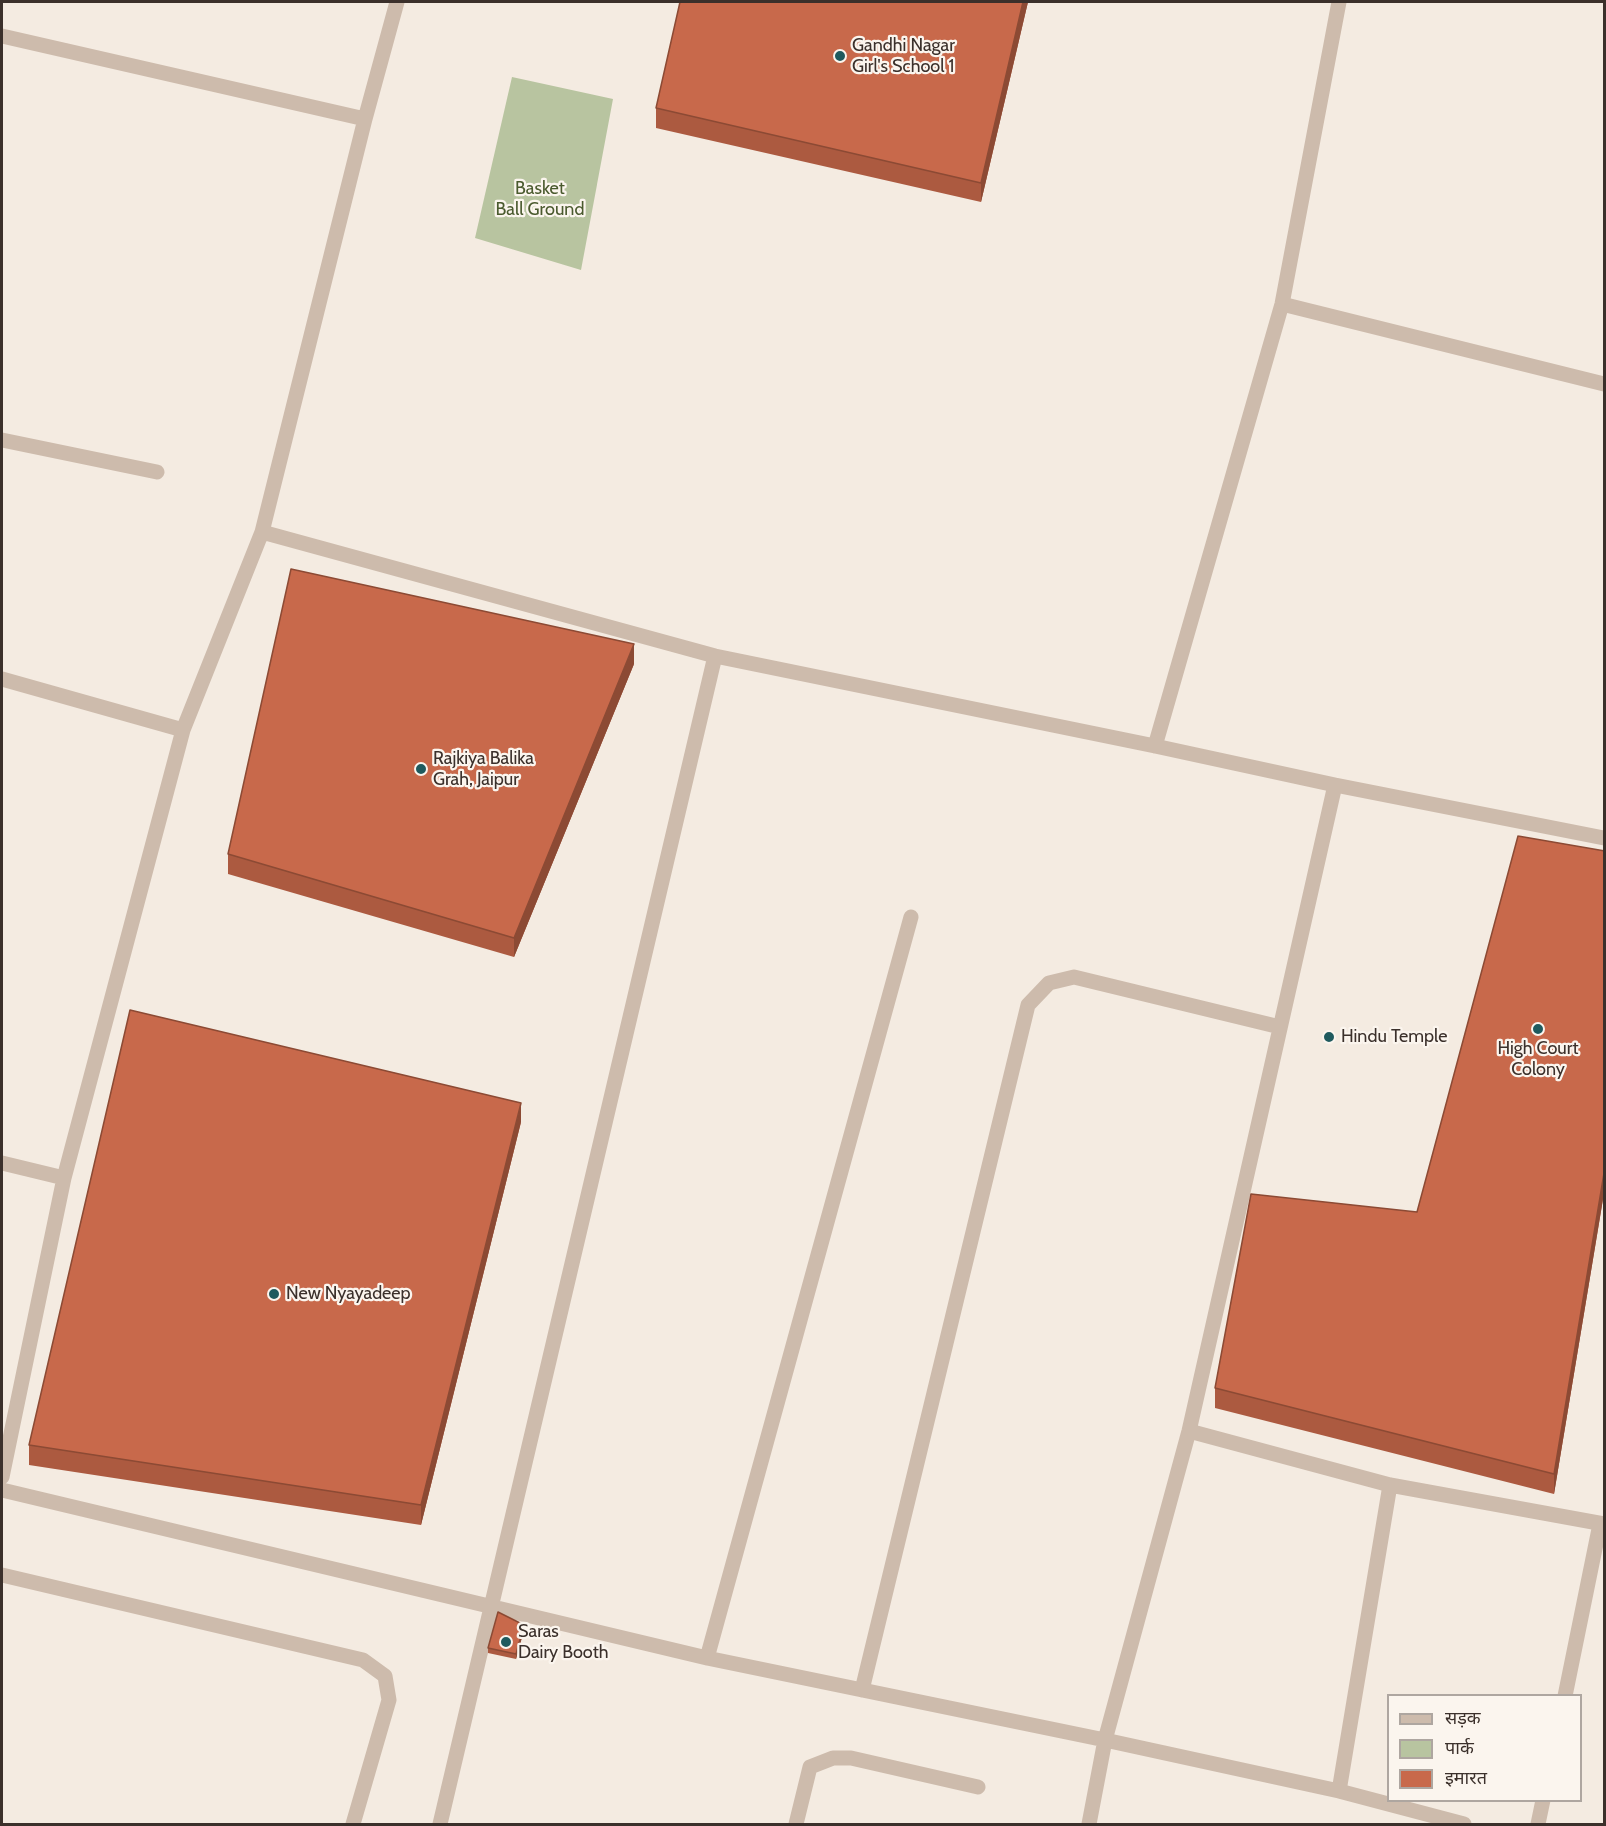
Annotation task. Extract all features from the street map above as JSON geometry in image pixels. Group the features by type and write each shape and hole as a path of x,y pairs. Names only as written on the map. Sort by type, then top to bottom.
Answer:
{"street":[{"path":"2,1477 64,1178 183,730 262,532 365,119 397,2"},
{"path":"1155,746 1282,304 1339,2"},
{"path":"2,36 365,119"},
{"path":"1282,304 1605,384"},
{"path":"2,440 157,472"},
{"path":"262,532 715,656 1335,785 1605,838"},
{"path":"440,1824 715,656"},
{"path":"2,679 183,730"},
{"path":"1089,1824 1105,1740 1189,1431 1335,785"},
{"path":"707,1658 911,917"},
{"path":"862,1690 1028,1005 1049,983 1074,977 1280,1027"},
{"path":"2,1163 64,1178"},
{"path":"1189,1431 1390,1485 1602,1524 1565,1694"},
{"path":"1339,1791 1390,1485"},
{"path":"2,1490 707,1658 1339,1791 1412,1818 1464,1824"},
{"path":"2,1575 363,1660 385,1676 389,1701 353,1824"},
{"path":"795,1824 810,1767 833,1758 851,1758 978,1787"},
{"path":"1538,1824 1543,1802"}],"green space":[{"name":"Basket Ball Ground","path":"512,77 613,99 581,270 475,238"}],"building":[{"path":"680,2 1023,2 981,183 656,108"},
{"name":"Rajkiya Balika Grah, Jaipur","path":"291,569 634,644 514,938 228,854"},
{"name":"High Court Colony","path":"1518,836 1605,851 1605,1167 1554,1474 1215,1388 1251,1194 1417,1212"},
{"name":"New Nyayadeep","path":"130,1010 521,1103 421,1505 29,1445"},
{"name":"Saras Dairy Booth","path":"498,1612 524,1625 516,1654 488,1648"}],"place":[{"name":"Gandhi Nagar Girl's School 1","path":"840,56"},
{"name":"Rajkiya Balika Grah, Jaipur","path":"421,769"},
{"name":"High Court Colony","path":"1538,1029"},
{"name":"Hindu Temple","path":"1329,1037"},
{"name":"New Nyayadeep","path":"274,1294"},
{"name":"Saras Dairy Booth","path":"506,1642"}]}
